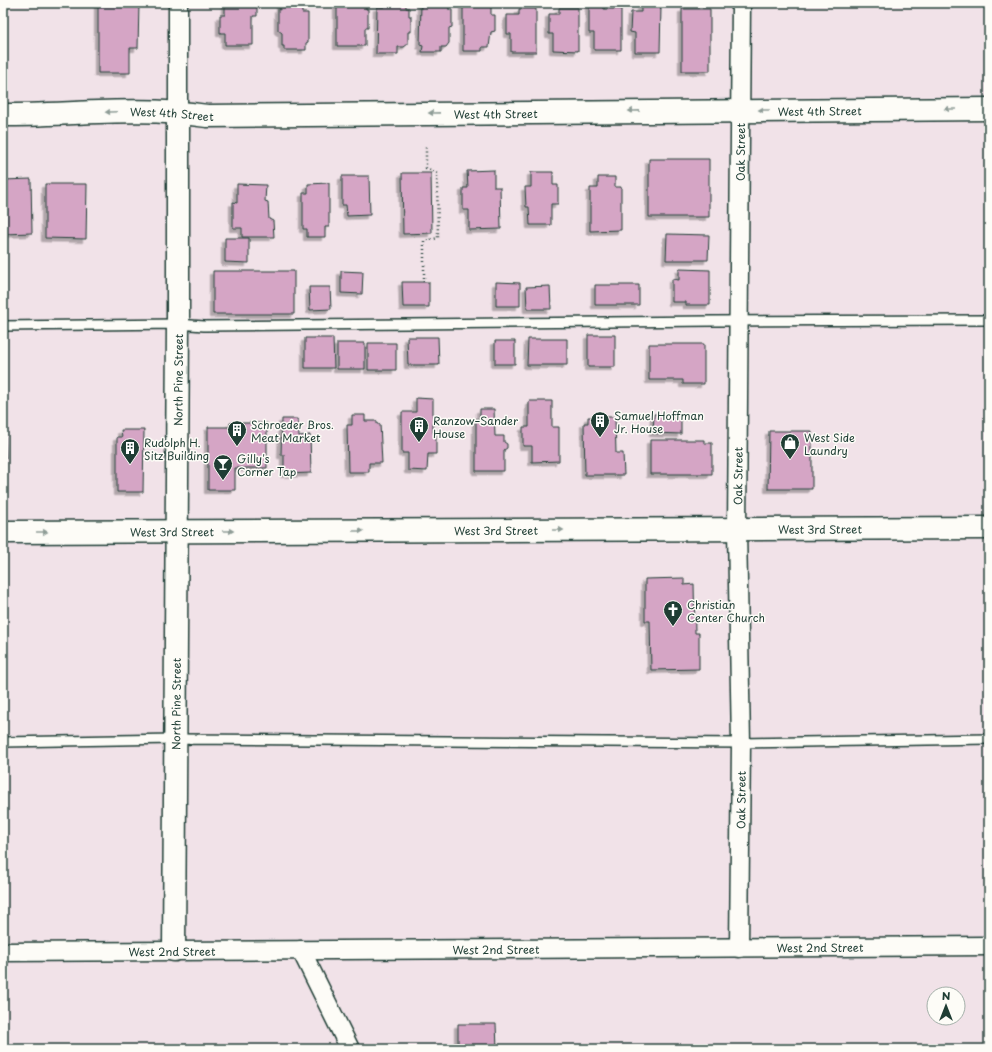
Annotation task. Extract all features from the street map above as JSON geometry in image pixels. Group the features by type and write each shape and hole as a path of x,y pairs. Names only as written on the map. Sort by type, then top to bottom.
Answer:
{"main road":[{"name":"West 4th Street","path":"3,115 144,110 215,116 740,110 989,109"},
{"name":"North Pine Street","path":"174,950 178,112"},
{"name":"West 3rd Street","path":"3,532 989,528"}],"street":[{"name":"North Pine Street","path":"178,3 178,112"},
{"name":"Oak Street","path":"739,948 741,743 737,530 741,3"},
{"name":"West 2nd Street","path":"3,952 989,946"},
{"path":"302,950 350,1049"}],"lane":[{"path":"3,326 178,324 204,326 989,320"},
{"path":"3,742 175,739 741,743 989,739"}],"path":[{"path":"424,282 424,241 438,238 437,173 426,168 426,146"}],"building":[{"path":"98,3 139,3 138,48 130,48 130,73 98,73"},
{"path":"225,3 257,3 257,16 253,16 253,45 225,45 225,33 220,33 220,15 225,15"},
{"path":"280,3 302,3 302,13 308,13 308,42 306,43 306,50 284,50 284,46 282,46 282,33 278,30 278,9 280,10"},
{"path":"337,3 366,3 366,9 368,9 368,28 365,28 365,46 337,46"},
{"path":"384,3 406,3 406,8 409,8 409,16 411,16 411,32 408,32 408,44 404,47 398,47 398,54 376,54 377,7 384,7"},
{"path":"421,3 449,3 449,10 452,10 452,27 449,28 449,43 446,47 441,47 441,52 422,52 423,46 420,45"},
{"path":"463,3 491,3 491,15 495,15 495,31 491,32 489,47 482,47 482,51 463,51"},
{"path":"589,3 604,3 604,9 621,9 621,50 594,50 594,33 589,33"},
{"path":"641,6 661,6 660,52 635,52 635,33 630,32 631,12 641,12"},
{"path":"559,8 578,8 578,51 553,50 553,34 549,34 549,14 559,14"},
{"path":"519,9 536,9 536,52 511,52 511,34 507,34 507,15 519,15"},
{"path":"682,9 710,9 710,71 682,71"},
{"path":"649,159 709,159 709,217 649,217"},
{"path":"494,170 494,187 500,187 501,229 469,230 469,210 463,210 463,188 468,188 467,171"},
{"path":"531,172 553,172 553,185 558,185 558,204 551,204 551,225 530,225 529,207 526,207 525,187 531,187"},
{"path":"402,173 431,173 432,233 403,234"},
{"path":"342,176 369,176 370,215 347,216 346,205 342,205"},
{"path":"598,177 615,177 615,187 621,187 621,230 590,231 590,188 598,188"},
{"path":"31,179 32,233 3,234 3,180"},
{"path":"329,183 329,227 325,227 325,237 307,237 307,229 303,229 303,193 308,193 308,184"},
{"path":"45,184 87,184 86,239 45,238"},
{"path":"237,184 266,185 265,201 268,202 269,219 273,221 274,237 242,237 242,228 233,228 233,202 237,203"},
{"path":"667,234 709,235 708,260 666,260"},
{"path":"225,238 249,238 249,263 225,262"},
{"path":"679,269 710,270 710,305 686,305 686,302 672,302 672,279 679,280"},
{"path":"213,271 294,271 294,314 213,314"},
{"path":"341,271 363,272 362,294 341,293"},
{"path":"402,282 429,282 429,307 403,307"},
{"path":"496,282 520,283 520,306 496,306"},
{"path":"595,285 639,285 639,305 595,305"},
{"path":"550,286 551,309 527,309 526,287"},
{"path":"309,287 330,287 331,309 310,310"},
{"path":"588,335 615,335 615,367 588,367"},
{"path":"407,337 438,337 439,365 408,365"},
{"path":"305,338 333,338 334,368 305,368"},
{"path":"528,339 567,339 567,365 527,365"},
{"path":"495,341 515,341 515,364 495,364"},
{"path":"337,343 365,343 365,369 337,369"},
{"path":"368,343 396,343 396,370 368,370"},
{"path":"649,344 704,344 704,384 683,384 683,380 649,380"},
{"name":"Ranzow–Sander House","path":"416,398 433,399 433,433 436,433 436,454 428,454 427,471 408,470 408,453 402,453 402,412 416,412"},
{"path":"529,401 552,401 552,427 559,427 559,461 532,462 532,446 523,446 523,427 529,427"},
{"path":"480,409 494,409 495,436 504,436 504,442 507,444 507,448 504,450 504,471 476,471 476,419 480,419"},
{"path":"654,414 681,414 681,434 653,433"},
{"path":"352,415 365,415 365,421 377,421 377,424 380,424 382,463 369,463 369,472 348,472 347,425 352,425"},
{"name":"Samuel Hoffman Jr. House","path":"588,417 615,417 616,453 623,453 624,475 585,475 584,423 588,423"},
{"path":"282,419 298,419 299,436 310,435 311,473 284,474 284,455 281,455"},
{"name":"Schroeder Bros. Meat Market","path":"230,423 267,423 267,468 235,468 235,490 208,490 208,427 230,427"},
{"path":"3,427 5,427 6,458 3,458"},
{"name":"Rudolph H. Sitz Building","path":"121,430 144,430 143,492 117,492 117,437 122,437"},
{"name":"West Side Laundry","path":"769,431 812,431 812,489 768,489"},
{"path":"650,440 704,440 704,443 712,443 712,474 650,474"},
{"name":"Christian Center Church","path":"684,578 684,585 694,584 695,633 699,633 699,669 651,670 650,621 645,621 645,579"},
{"path":"458,1024 496,1024 497,1049 458,1049"}],"place":[{"name":"Samuel Hoffman Jr. House","path":"600,438"},
{"name":"Ranzow–Sander House","path":"419,443"},
{"name":"Schroeder Bros. Meat Market","path":"237,447"},
{"name":"West Side Laundry","path":"790,460"},
{"name":"Rudolph H. Sitz Building","path":"130,465"},
{"name":"Gilly's Corner Tap","path":"223,481"},
{"name":"Christian Center Church","path":"673,627"}]}
